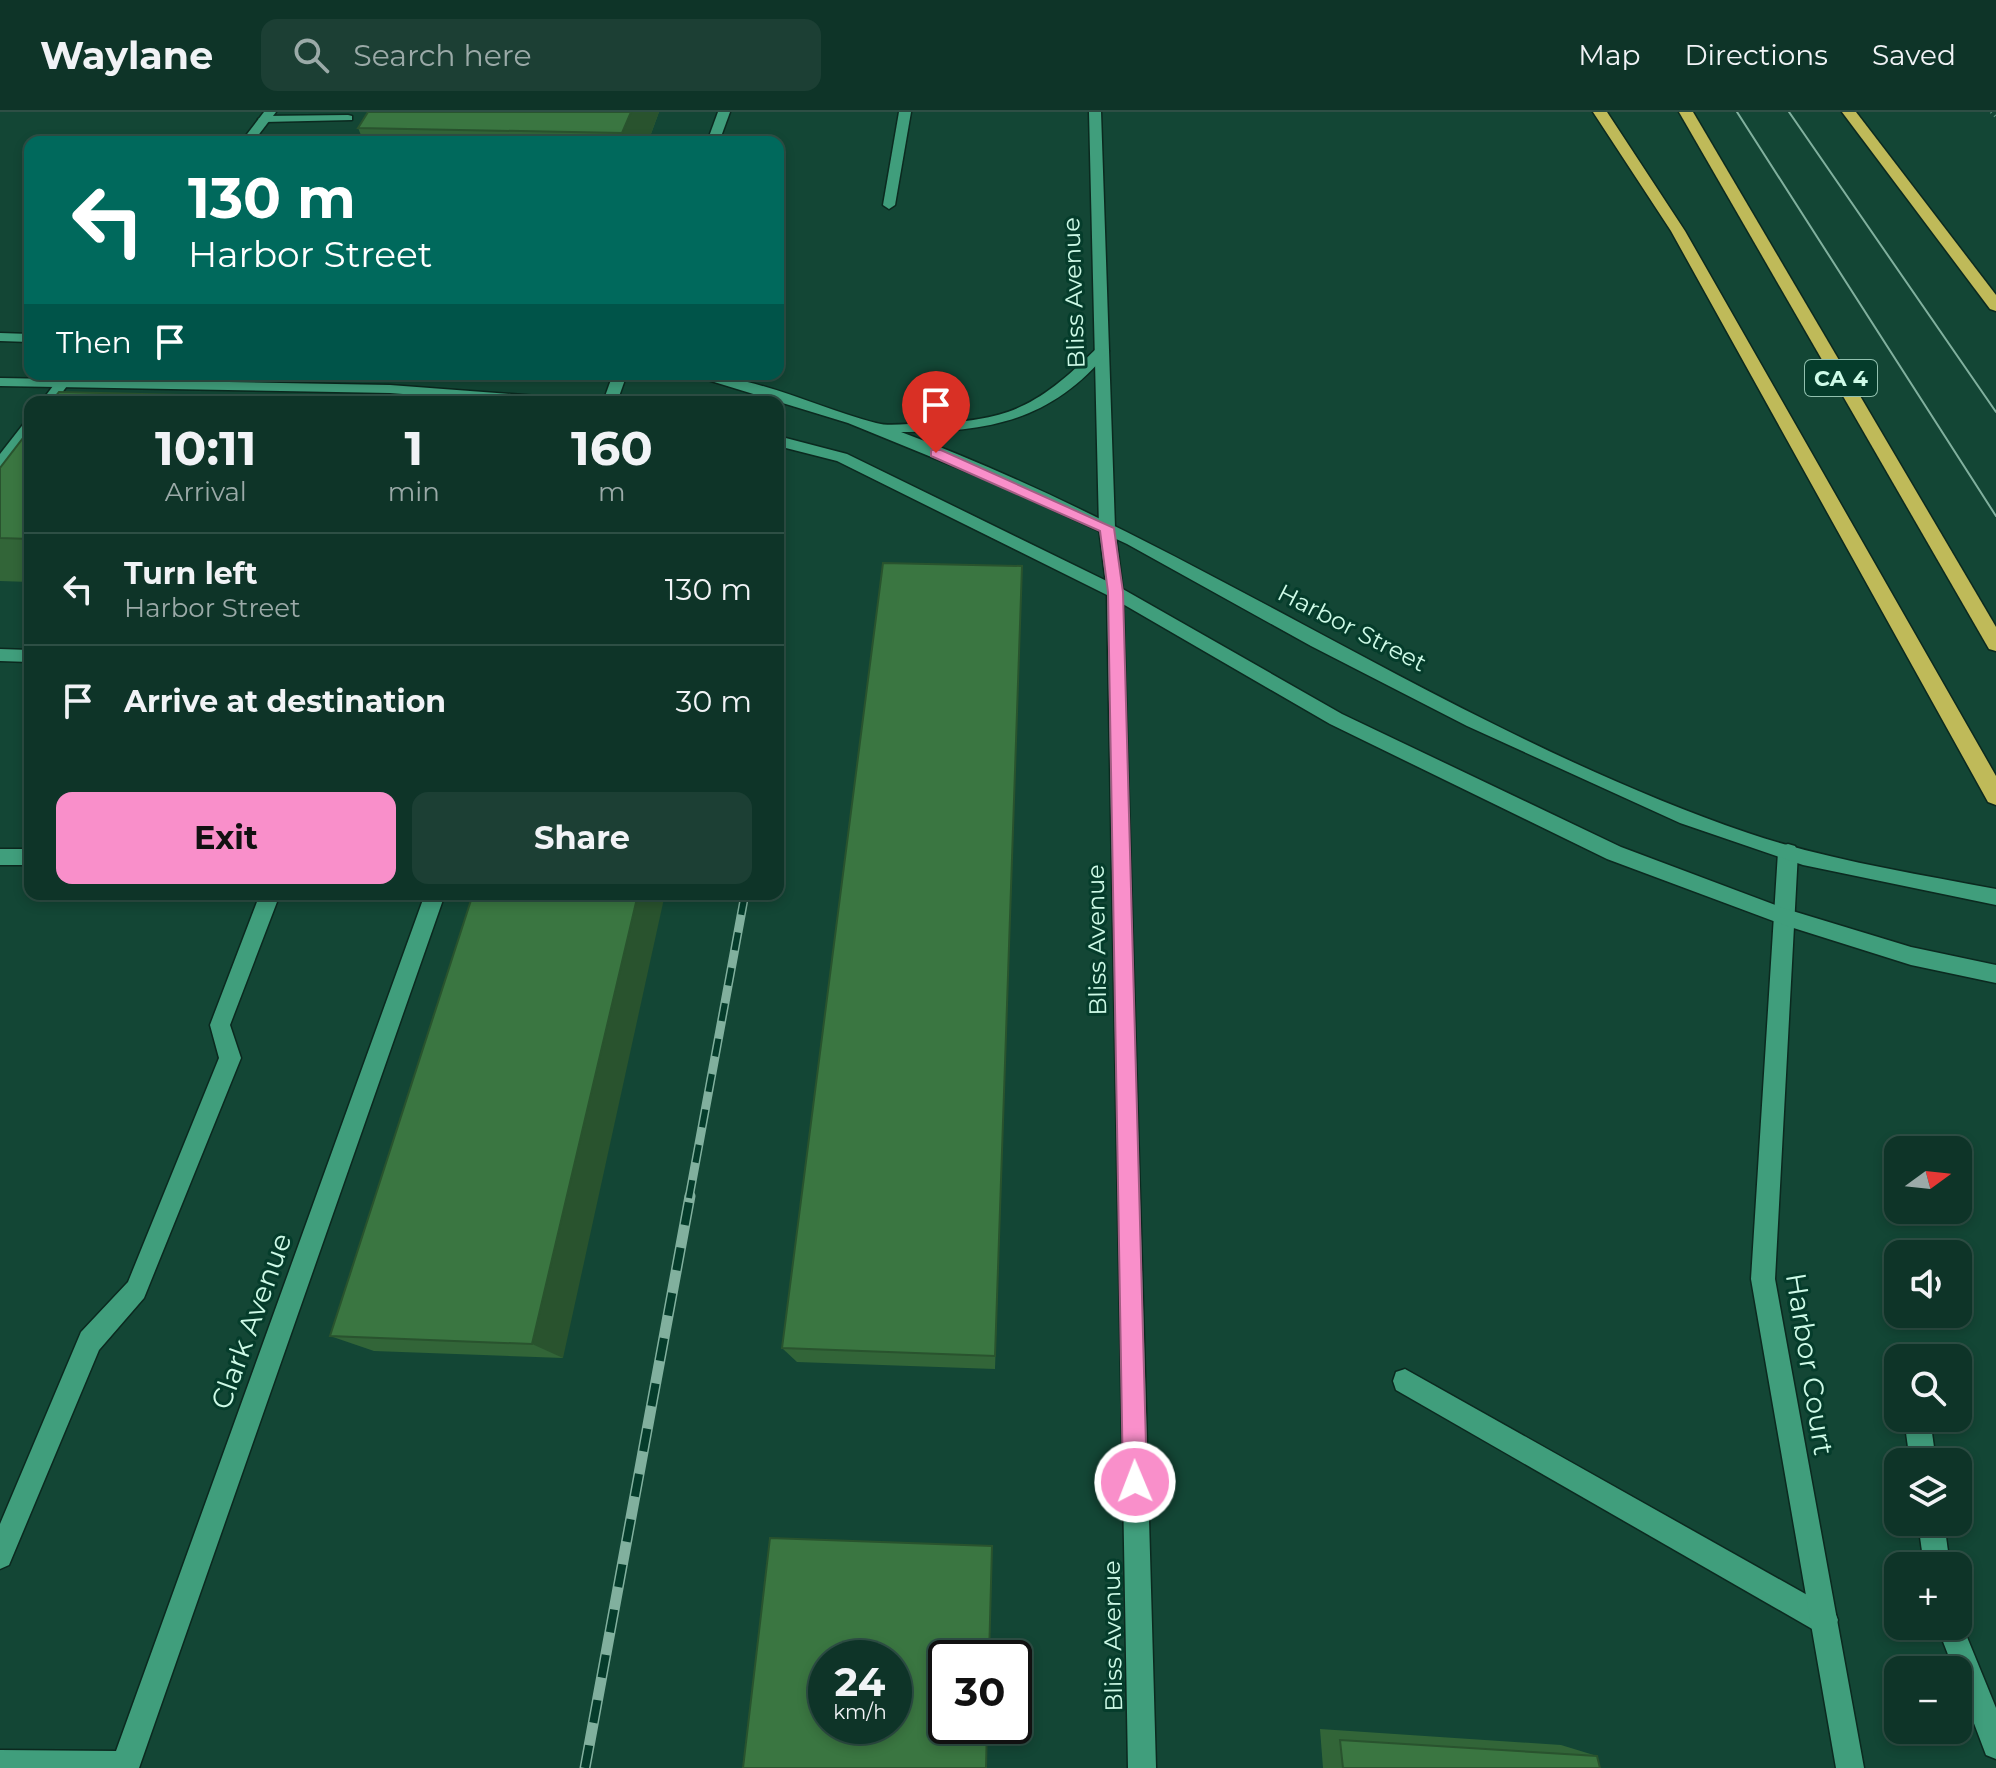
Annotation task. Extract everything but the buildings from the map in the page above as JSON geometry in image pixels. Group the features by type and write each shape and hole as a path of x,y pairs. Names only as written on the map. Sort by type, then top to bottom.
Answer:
{"highway":[{"path":"1600,112 1678,231 1996,796"},
{"name":"CA 4","path":"1686,112 1996,644"},
{"path":"1849,112 1996,306"}],"street":[{"path":"715,136 724,112"},
{"path":"889,205 905,112"},
{"name":"Bliss Avenue","path":"1095,112 1107,528 1115,592 1142,1768"},
{"path":"252,136 267,116 348,118"},
{"path":"0,337 24,338"},
{"path":"879,428 952,427 1017,415 1056,393 1102,351"},
{"path":"0,382 43,380"},
{"path":"98,380 390,389 484,396"},
{"name":"Harbor Street","path":"724,380 771,390 879,428 1107,528 1319,643 1592,777 1741,838 1870,873 1996,897"},
{"path":"0,464 24,433"},
{"path":"784,442 842,457 1115,592 1350,726 1614,853 1784,917 1911,956 1996,974"},
{"path":"0,655 24,656"},
{"name":"Harbor Court","path":"1788,852 1763,1279 1850,1768"},
{"path":"0,857 24,857"},
{"path":"0,1556 90,1341 136,1290 142,1276 230,1058 220,1025 268,900"},
{"name":"Clark Avenue","path":"124,1767 433,900"},
{"path":"1405,1381 1824,1620"},
{"path":"1956,1640 1996,1745"},
{"path":"0,1764 124,1767"}],"path":[{"path":"1991,112 1996,117"}],"tram line":[{"path":"1737,112 1996,516"},
{"path":"1789,112 1996,412"}],"railway":[{"path":"689,1198 744,900"},
{"path":"585,1768 690,1196"}],"route":[{"path":"936,453 1107,528 1115,592 1135,1482"}]}
